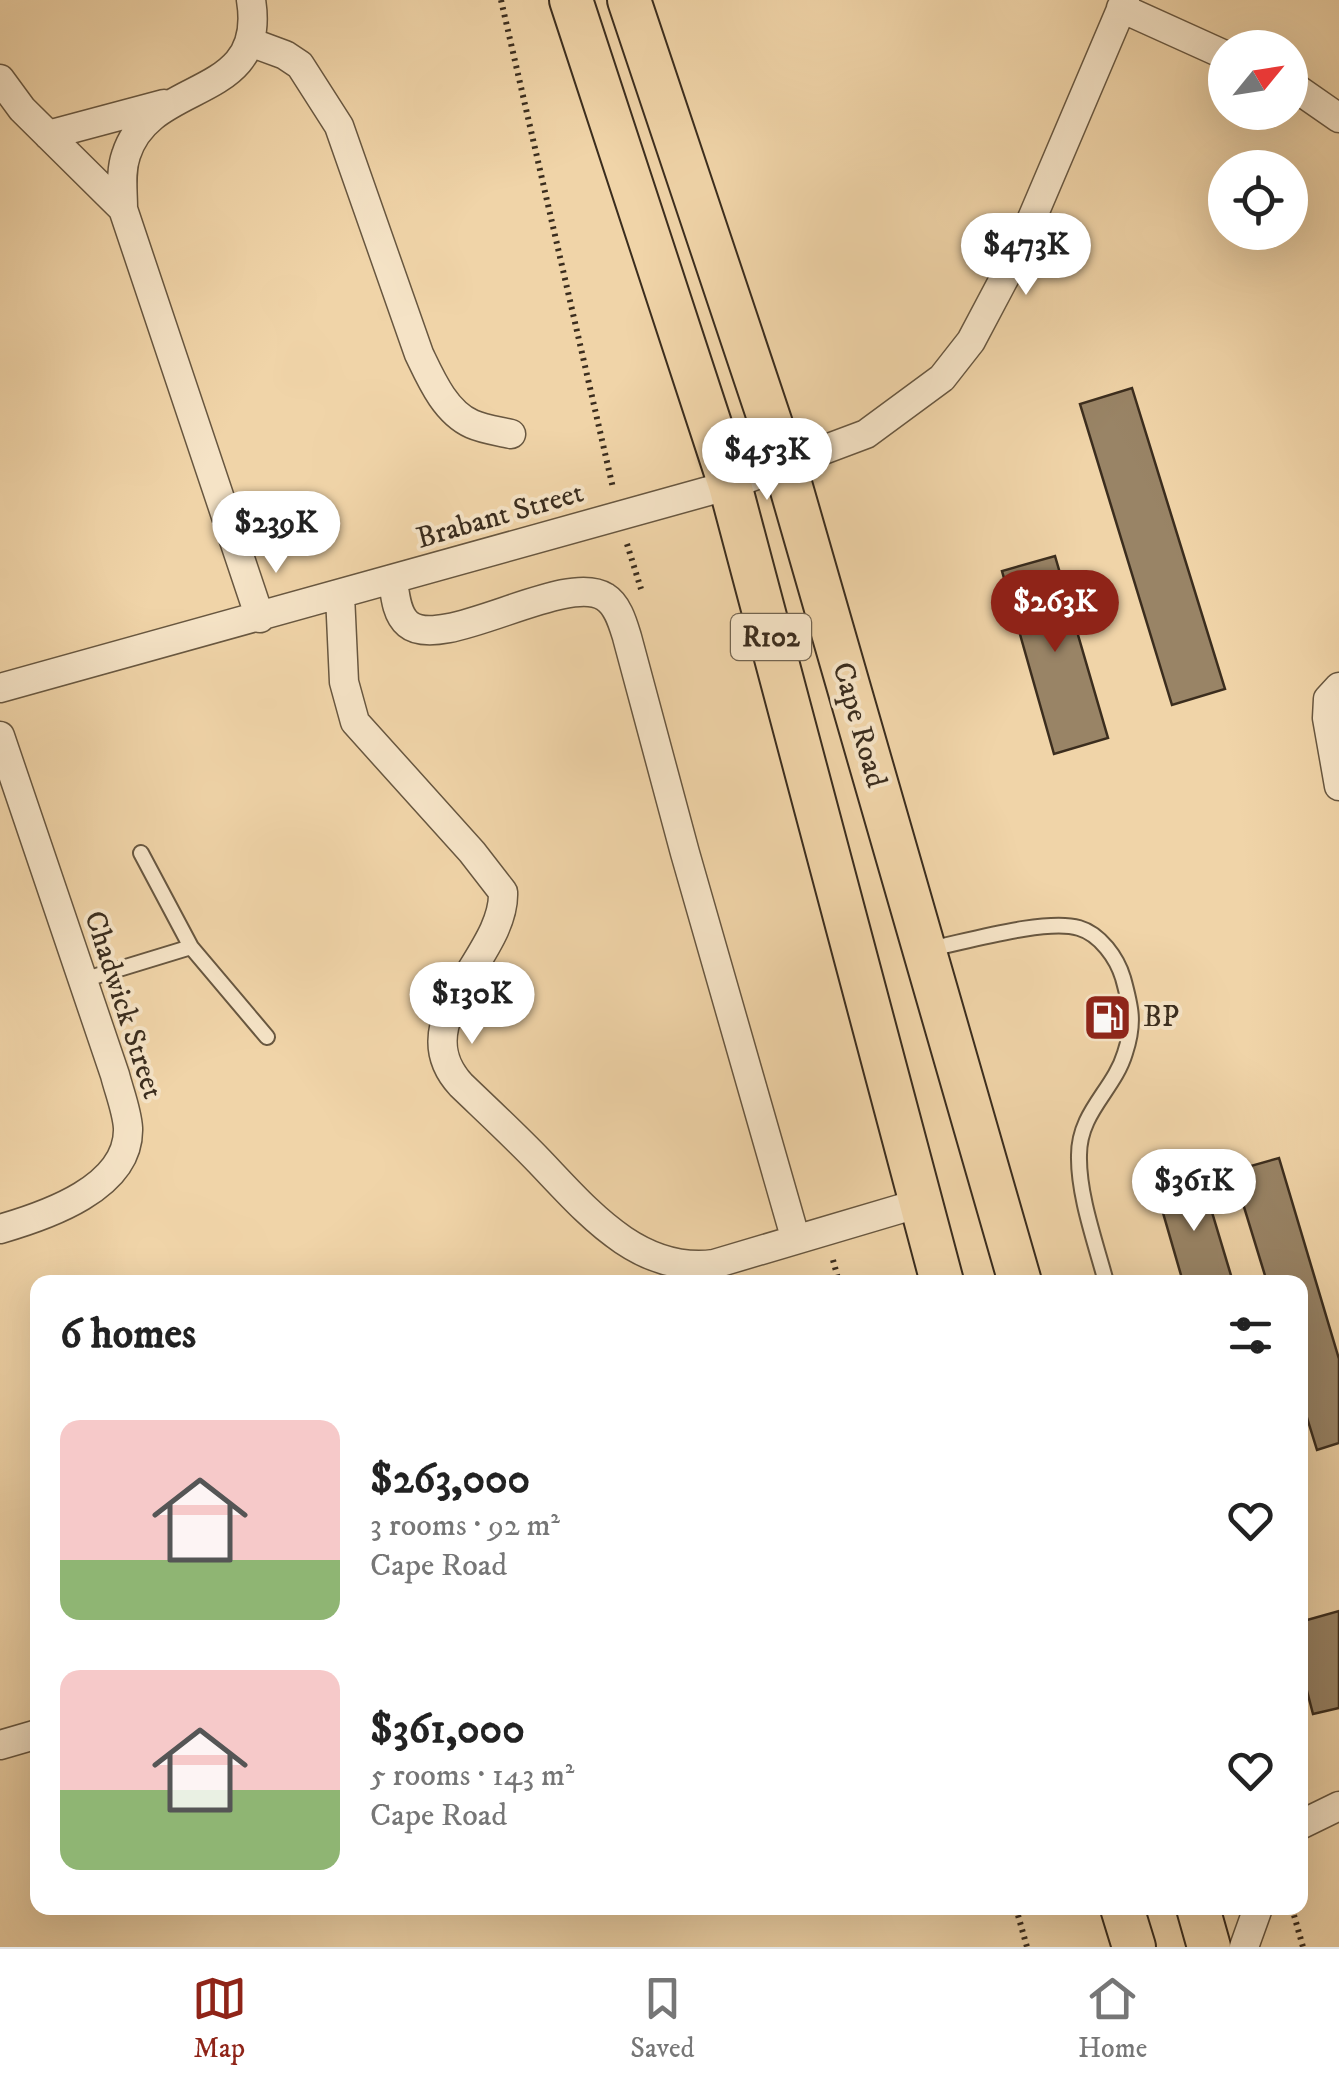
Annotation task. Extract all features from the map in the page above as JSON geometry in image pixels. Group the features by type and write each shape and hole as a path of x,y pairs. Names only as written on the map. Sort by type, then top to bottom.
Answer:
{"main road":[{"name":"Cape Road","path":"572,0 730,485 940,1275"},
{"name":"Cape Road","path":"629,0 785,466 1018,1275"},
{"path":"1124,1915 1134,1947"},
{"path":"1200,1915 1209,1947"}],"street":[{"path":"251,0 254,18 250,42 235,68 152,116 133,138 122,172 122,208 260,618"},
{"path":"1123,4 1208,46"},
{"name":"Brabant Street","path":"0,688 730,485 866,434 942,378 971,341 1016,256 1123,4"},
{"path":"250,42 300,65 339,126 419,354 434,386 455,412 472,424 511,434"},
{"path":"0,79 48,136 122,208"},
{"path":"1308,96 1339,118"},
{"path":"48,136 175,101"},
{"path":"393,580 401,616 410,626 421,630 457,625 574,593 595,593 614,606 627,638 795,1238"},
{"path":"340,595 344,682 354,722 472,852 503,892 499,920 449,1011 444,1051 454,1077 606,1228 649,1255 692,1266 704,1265 920,1202"},
{"path":"1339,687 1328,699 1326,718 1339,786"},
{"name":"Chadwick Street","path":"0,736 114,1074 128,1128 117,1164 92,1190 71,1204 0,1228"},
{"path":"0,1745 30,1736"},
{"path":"1308,1821 1339,1806"},
{"path":"1244,1947 1255,1915"}],"lane":[{"path":"141,853 190,948 266,1037"},
{"path":"923,950 1049,926 1081,928 1106,945 1121,970 1133,1014 1125,1056 1084,1122 1079,1156 1091,1228 1104,1275"},
{"path":"83,980 190,948"}],"path":[{"path":"1018,1915 1027,1947"},
{"path":"1294,1915 1303,1947"}],"building":[{"path":"1132,388 1225,689 1172,705 1080,404"},
{"path":"1055,556 1108,738 1054,754 1002,571"},
{"path":"1279,1158 1339,1359 1339,1443 1317,1450 1308,1421 1308,1275 1265,1275 1233,1171"},
{"path":"1202,1179 1231,1275 1181,1275 1157,1192"},
{"path":"1339,1611 1339,1708 1313,1714 1308,1695 1308,1620"}],"place":[{"name":"BP","path":"1108,1017"}]}
